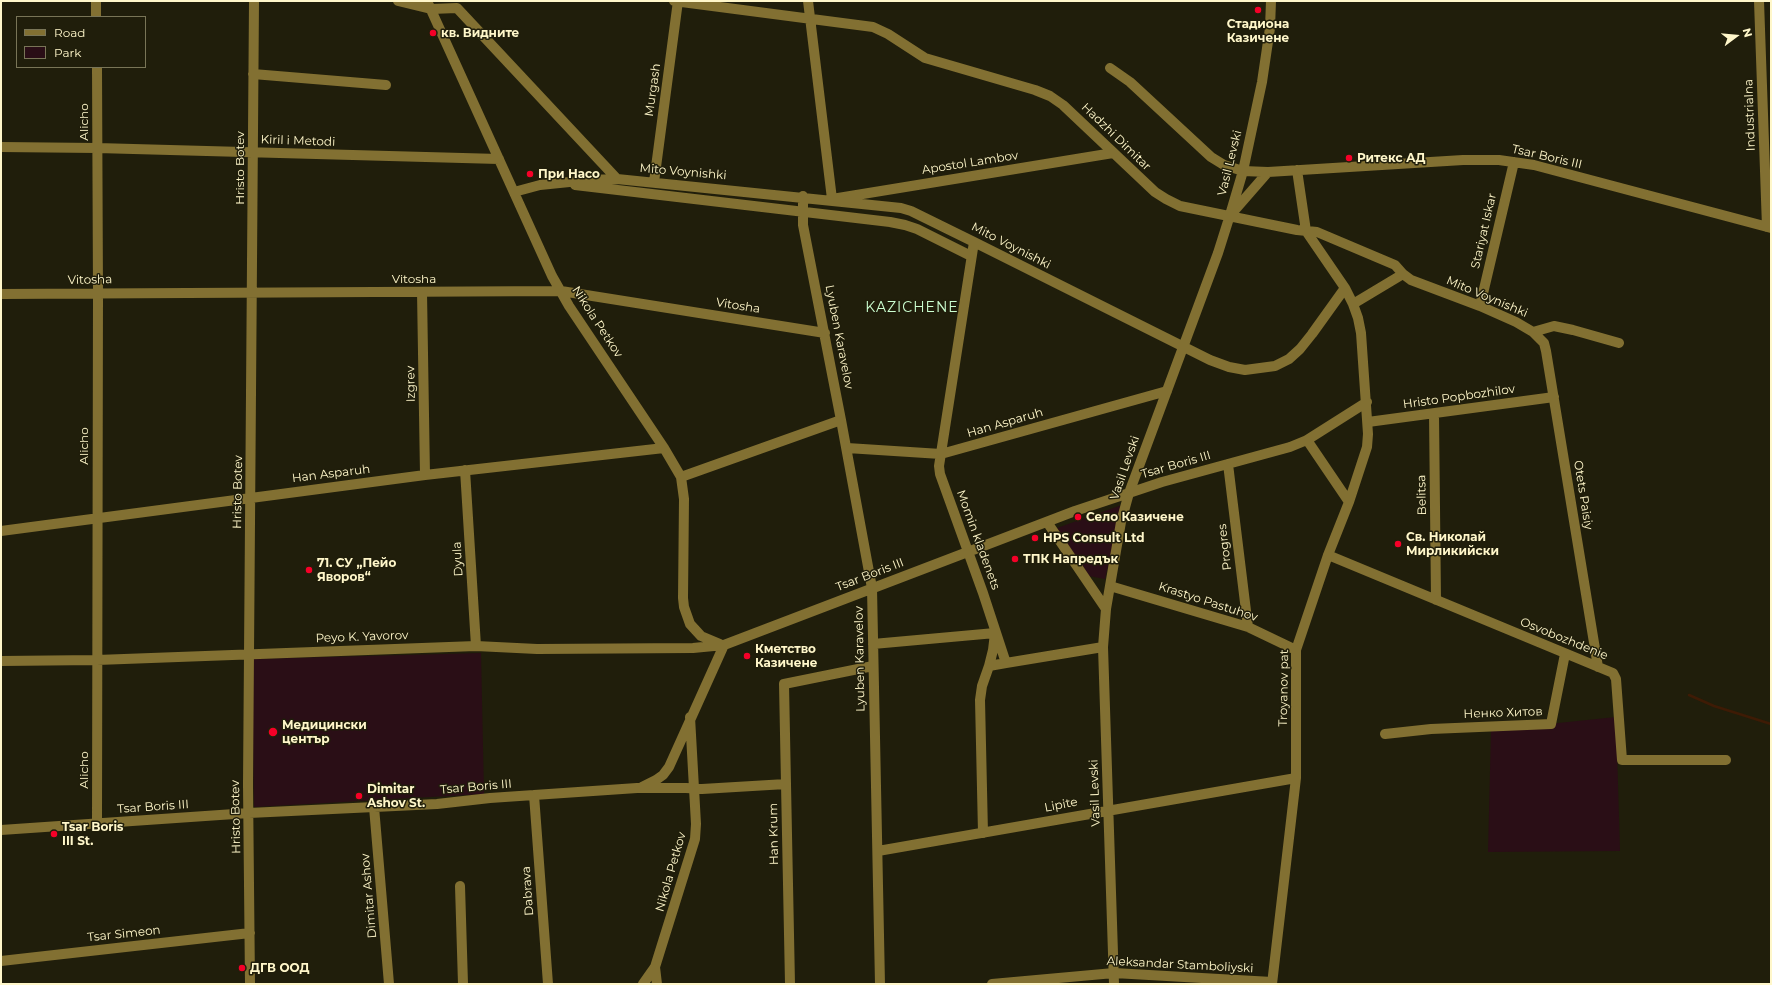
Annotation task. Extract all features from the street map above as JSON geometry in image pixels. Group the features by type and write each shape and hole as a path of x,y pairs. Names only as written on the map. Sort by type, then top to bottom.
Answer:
{"street":[{"path":"96,1 96,16"},
{"name":"Hristo Botev","path":"250,984 249,654 254,1"},
{"path":"398,1 429,5 457,4 617,179"},
{"name":"Hadzhi Dimitar","path":"674,1 873,27 888,34 925,58 1035,90 1050,96 1063,105 1145,183 1166,199 1180,206 1325,235 1395,265 1403,274"},
{"path":"808,1 832,199"},
{"name":"Vasil Levski","path":"1114,984 1103,647 1106,609 1122,522 1129,493 1184,348 1230,215 1242,171 1262,82 1270,28 1271,1"},
{"name":"Industrialna","path":"1759,1 1769,228"},
{"name":"Murgash","path":"654,182 678,2"},
{"name":"Nikola Petkov","path":"429,5 560,291 664,448 681,477 684,499 684,607 690,624 701,636 715,643 724,645"},
{"name":"Alicho","path":"97,68 97,825"},
{"name":"Tsar Boris III","path":"1110,68 1135,87 1211,157 1224,165 1242,171 1268,172 1470,160 1499,160 1560,172 1769,228"},
{"path":"253,74 386,85"},
{"name":"Kiril i Metodi","path":"1,147 97,148 499,159"},
{"name":"Apostol Lambov","path":"832,199 1113,153"},
{"name":"Stariyat Iskar","path":"1480,306 1514,162"},
{"path":"1297,170 1306,231 1345,288 1353,304 1361,332 1366,402"},
{"path":"1230,215 1268,172"},
{"name":"Mito Voynishki","path":"514,192 540,185 617,179 803,196 901,208 911,211 974,242 1184,348 1229,367 1245,370 1275,366 1289,359 1300,349 1345,288"},
{"name":"Mito Voynishki","path":"562,183 905,225 971,256"},
{"name":"Lyuben Karavelov","path":"803,196 803,224 847,448 872,588 880,984"},
{"name":"Momin kladenets","path":"974,242 939,466 940,474 969,552 1006,664"},
{"path":"1353,304 1403,274"},
{"name":"Mito Voynishki","path":"1403,274 1411,280 1480,306 1516,322 1533,332 1554,326 1619,343"},
{"name":"Vitosha","path":"1,294 560,291 825,333"},
{"name":"Izgrev","path":"422,292 425,475"},
{"name":"Otets Paisiy","path":"1533,332 1544,343 1598,667"},
{"name":"Han Asparuh","path":"847,448 941,454 1167,391"},
{"name":"Hristo Popbozhilov","path":"1368,422 1554,397"},
{"name":"Tsar Boris III","path":"724,645 1047,522 1129,493 1276,451 1307,440 1366,402"},
{"name":"Troyanov pat","path":"1272,983 1296,778 1296,650 1367,447 1368,422 1366,402"},
{"name":"Belitsa","path":"1434,414 1436,600"},
{"path":"681,477 841,420"},
{"path":"1307,440 1349,502"},
{"name":"Han Asparuh","path":"1,531 425,475 664,448"},
{"name":"Progres","path":"1228,464 1248,627"},
{"name":"Dyula","path":"465,470 476,646"},
{"path":"1047,522 1106,609"},
{"name":"Osvobozhdenie","path":"1328,555 1616,675 1622,760 1726,760"},
{"name":"Krastyo Pastuhov","path":"1110,586 1248,627 1296,650"},
{"path":"873,644 995,633 993,650 982,686 980,714 983,833"},
{"path":"637,788 649,784 663,775 673,758 690,717 724,645"},
{"name":"Peyo K. Yavorov","path":"1,661 97,660 476,646 537,649 693,648 724,645"},
{"path":"989,666 1103,647"},
{"name":"Ненко Хитов","path":"1385,734 1431,729 1551,724 1565,654"},
{"name":"Han Krum","path":"790,984 784,684 874,666"},
{"name":"Nikola Petkov","path":"657,984 654,967 671,919 695,839 690,717"},
{"name":"Lipite","path":"878,851 1109,809 1296,778"},
{"name":"Tsar Boris III","path":"1,830 249,814 437,804 490,798 637,788 694,789 786,784"},
{"name":"Dabrava","path":"534,795 548,984"},
{"name":"Dimitar Ashov","path":"374,807 389,984"},
{"path":"460,886 464,984"},
{"name":"Tsar Simeon","path":"1,961 250,933"},
{"path":"643,984 654,967"},
{"name":"Aleksandar Stamboliyski","path":"992,984 1114,973 1272,983"}],"green space":[{"path":"1122,505 1105,579 1089,576 1057,528"},
{"path":"481,653 484,794 254,807 252,659"},
{"path":"1616,717 1620,851 1488,852 1491,730"}],"waterway":[{"path":"1689,695 1714,706 1771,724"}],"place":[{"name":"Стадиона Казичене","path":"1258,10"},
{"name":"кв. Видните","path":"433,33"},
{"name":"Ритекс АД","path":"1349,158"},
{"name":"При Насо","path":"530,174"},
{"name":"Село Казичене","path":"1078,517"},
{"name":"HPS Consult Ltd","path":"1035,538"},
{"name":"Св. Николай Мирликийски","path":"1398,544"},
{"name":"ТПК Напредък","path":"1015,559"},
{"name":"71. СУ „Пейо Яворов“","path":"309,570"},
{"name":"Кметство Казичене","path":"747,656"},
{"name":"Медицински център","path":"273,732"},
{"name":"Dimitar Ashov St.","path":"359,796"},
{"name":"Tsar Boris III St.","path":"54,834"},
{"name":"ДГВ ООД","path":"242,968"}],"district":[{"name":"KAZICHENE","path":"912,308"}]}
